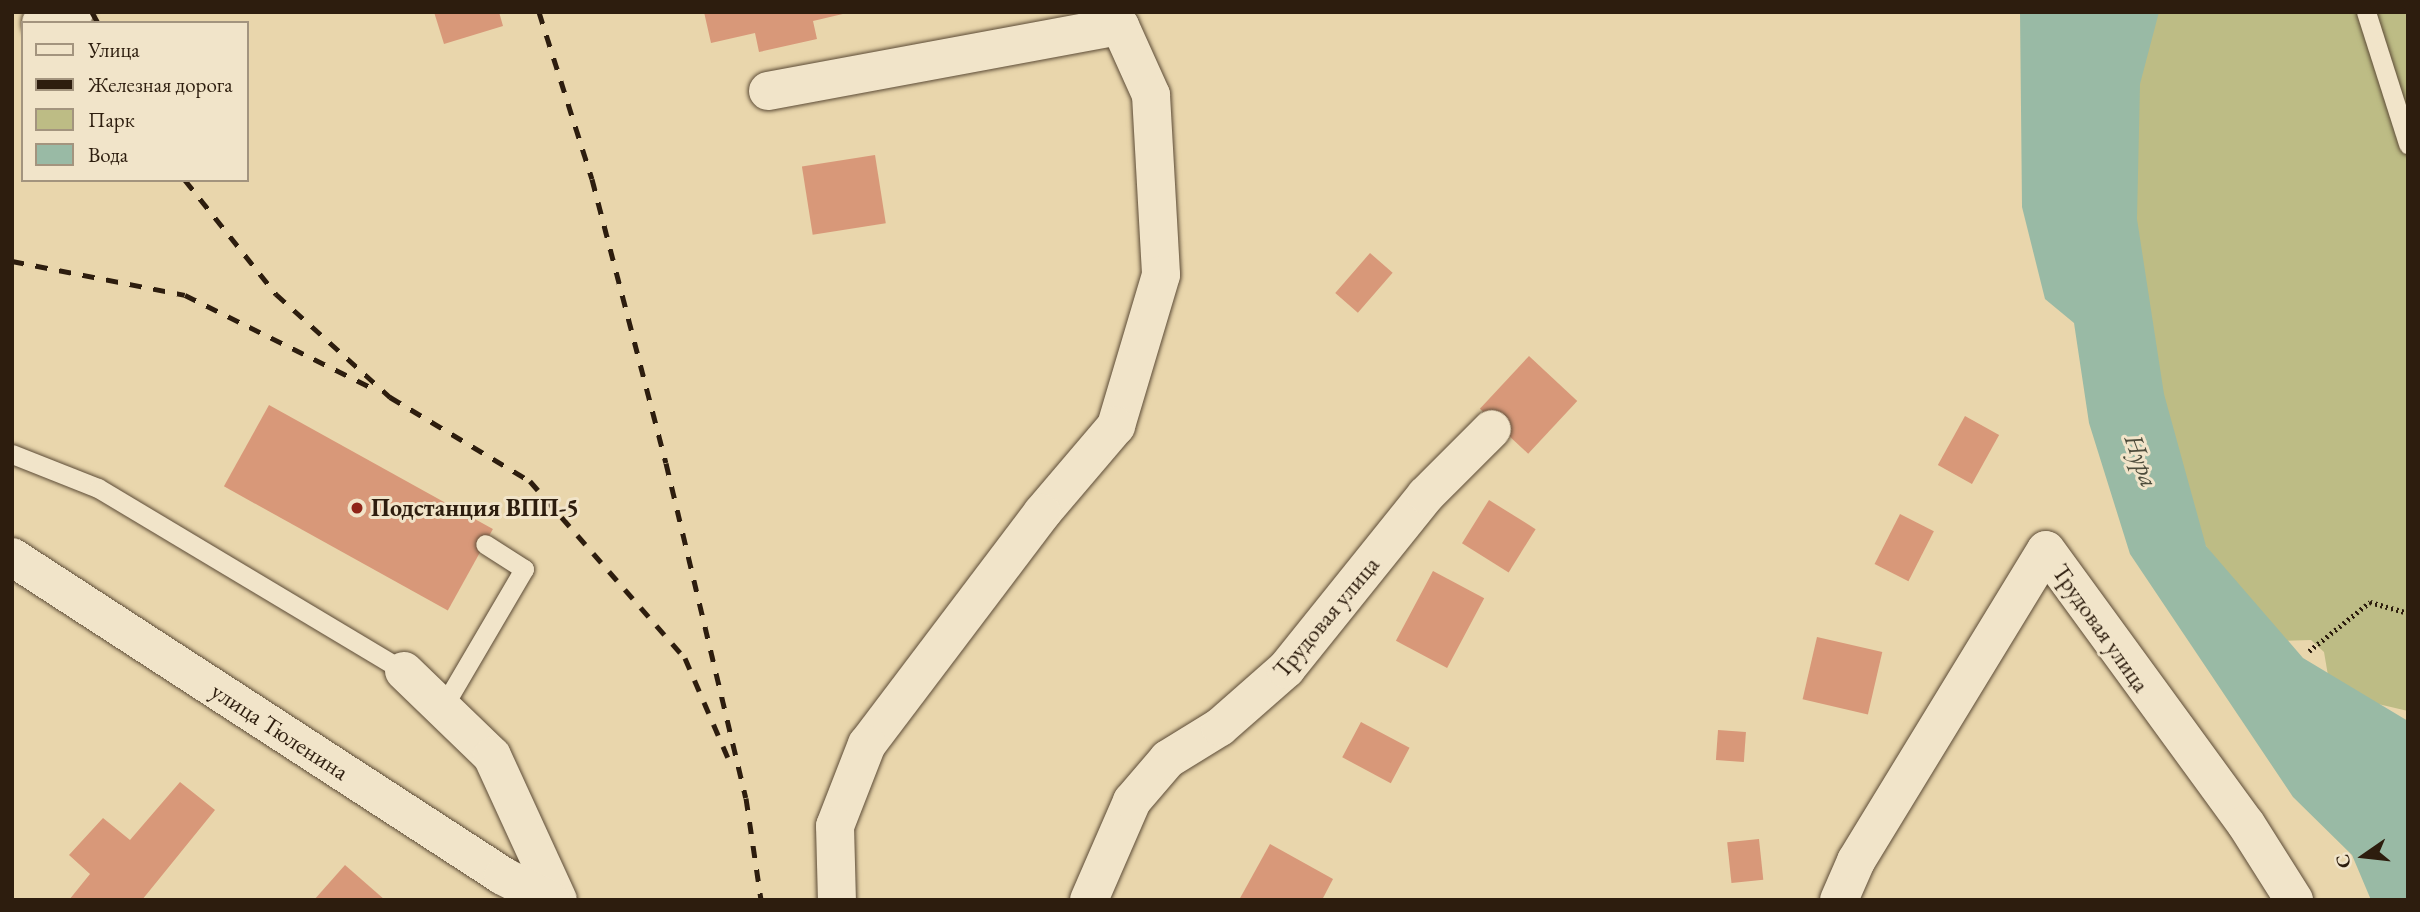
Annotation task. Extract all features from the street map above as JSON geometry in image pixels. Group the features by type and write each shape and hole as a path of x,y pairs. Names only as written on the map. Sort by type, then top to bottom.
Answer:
{"street":[{"path":"47,21 74,12"},
{"path":"768,91 1120,26 1151,95 1161,275 1116,426 1042,513 867,744 835,826 837,900"},
{"name":"Трудовая улица","path":"1089,900 1132,801 1168,759 1220,727 1286,669 1426,495 1492,429"},
{"name":"Трудовая улица","path":"1839,900 1856,860 2046,550 2246,824 2294,900"},
{"name":"улица Тюленина","path":"12,557 503,876 550,900"},
{"path":"404,671 492,756 558,900"}],"lane":[{"path":"2366,12 2408,144"},
{"path":"12,454 97,488 404,671"},
{"path":"443,707 524,569 485,544"}],"path":[{"path":"2309,651 2370,602 2408,612"}],"green space":[{"path":"2140,12 2408,12 2408,711 2331,693 2324,652 2311,640 2277,641 2182,514 2118,305"}],"water":[{"name":"Нура","path":"2020,12 2159,12 2140,84 2137,219 2164,394 2206,546 2303,658 2408,721 2408,900 2371,900 2352,855 2293,797 2130,554 2089,423 2074,323 2045,299 2022,207"}],"building":[{"path":"434,12 499,12 503,26 444,44"},
{"path":"704,12 847,13 813,21 817,39 759,52 755,33 711,43"},
{"path":"875,155 886,223 813,235 802,167"},
{"path":"1370,253 1393,273 1358,313 1335,293"},
{"path":"1529,356 1577,401 1528,454 1480,409"},
{"name":"Подстанция ВПП-5","path":"269,405 493,529 448,610 224,486"},
{"path":"1965,416 1999,435 1972,484 1938,465"},
{"path":"1489,500 1536,529 1509,572 1462,543"},
{"path":"1900,514 1934,531 1908,581 1875,564"},
{"path":"1433,571 1484,598 1447,668 1396,641"},
{"path":"1817,637 1882,652 1868,714 1803,699"},
{"path":"1361,722 1410,748 1391,783 1342,757"},
{"path":"1718,730 1746,732 1744,762 1716,760"},
{"path":"180,782 215,810 142,900 69,900 90,874 69,855 103,818 130,840"},
{"path":"1759,839 1763,880 1731,883 1727,842"},
{"path":"1270,844 1333,879 1322,900 1239,900"},
{"path":"345,865 385,900 314,900"}],"railway":[{"path":"92,12 97,21"},
{"path":"539,12 592,179 666,463 746,798 761,900"},
{"path":"187,182 276,294 390,397 530,481 685,658 729,760"},
{"path":"12,261 185,295 372,388"}],"place":[{"name":"Подстанция ВПП-5","path":"357,508"}]}
